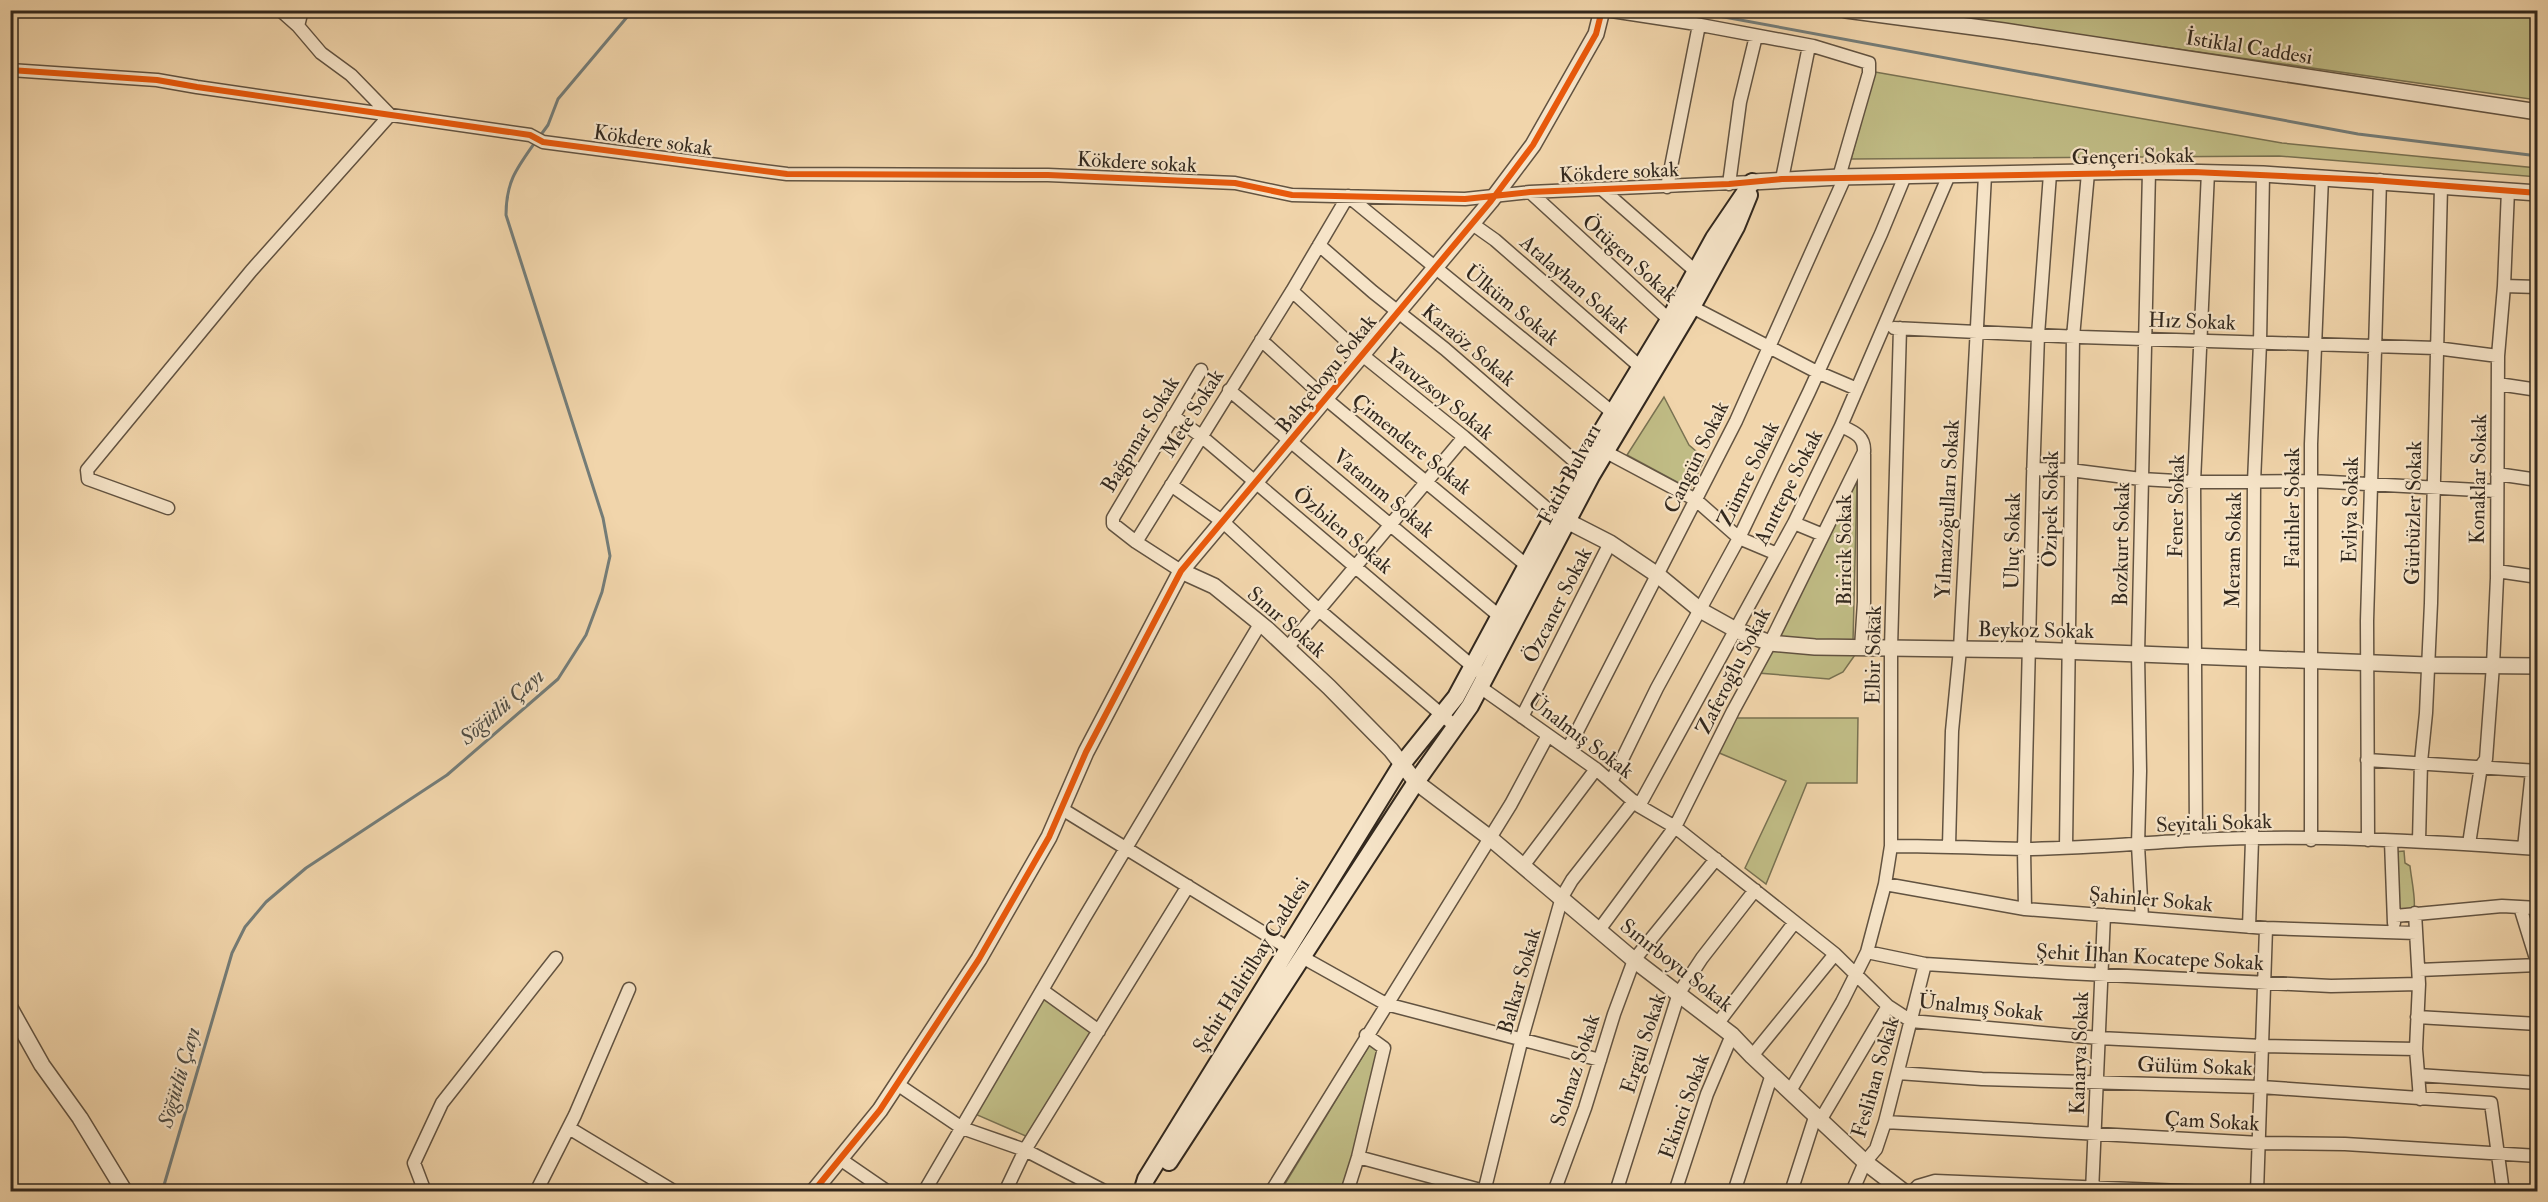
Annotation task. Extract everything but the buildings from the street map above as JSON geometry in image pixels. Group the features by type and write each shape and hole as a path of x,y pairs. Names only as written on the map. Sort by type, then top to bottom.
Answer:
{"main road":[{"path":"1416,782 1470,706 1479,677 1506,622 1527,565 1562,518 1586,472 1701,276 1730,213 1752,182"},
{"path":"1674,324 1692,307 1701,276"},
{"name":"Fatih Bulvarı","path":"1586,472 1606,452 1618,417"},
{"name":"Fatih Bulvarı","path":"1506,622 1540,577 1562,518"},
{"name":"Şehit Halitilbay Caddesi","path":"1150,1191 1295,952 1402,764 1456,697 1479,677"},
{"name":"Şehit Halitilbay Caddesi","path":"1142,1191 1146,1179 1295,952 1416,782"}],"street":[{"path":"280,10 298,26 321,53 351,75 390,115"},
{"path":"298,26 302,10"},
{"path":"1603,10 1809,46 1782,179"},
{"name":"Bahçeboyu Sokak","path":"813,1191 880,1110 979,959 1049,837 1086,752 1181,571 1495,196 1533,145 1596,34 1603,10"},
{"name":"İstiklal Caddesi","path":"1846,10 2004,31 2538,112"},
{"path":"1667,187 1699,25"},
{"path":"1729,184 1740,102 1756,36"},
{"name":"Cangün Sokak","path":"1568,749 1659,576 1771,347 1842,177 1869,73 1869,63 1809,46"},
{"path":"11,73 157,80 390,115"},
{"path":"168,508 88,479 87,470 251,271 390,115"},
{"name":"Kökdere sokak","path":"390,115 530,135 543,142 788,174 1048,175 1235,183 1292,195 1465,199 1530,192 1729,184"},
{"name":"Gençeri Sokak","path":"1729,184 1842,177 2149,171 2380,180 2538,193"},
{"name":"Bozkurt Sokak","path":"2142,918 2138,845 2140,771 2138,654 2149,171"},
{"name":"Fener Sokak","path":"2196,840 2194,482 2208,172"},
{"name":"Özipek Sokak","path":"2066,847 2073,337 2088,173"},
{"name":"Uluç Sokak","path":"2025,909 2024,849 2033,469 2038,335 2049,174"},
{"name":"Meram Sokak","path":"2249,927 2252,840 2254,482 2260,343 2263,174"},
{"name":"Anıttepe Sokak","path":"1637,803 1794,523 1841,426 1949,175"},
{"name":"Yılmazoğulları Sokak","path":"1949,846 1952,731 1960,649 1985,175"},
{"name":"Zümre Sokak","path":"1611,782 1657,688 1739,538 1881,234 1905,176"},
{"name":"Fatihler Sokak","path":"2311,840 2312,481 2322,177"},
{"name":"Evliya Sokak","path":"2368,840 2370,483 2380,180"},
{"name":"Gürbüzler Sokak","path":"2419,841 2421,762 2426,713 2436,348 2441,268 2441,186"},
{"path":"1603,190 1701,276"},
{"name":"Konaklar Sokak","path":"2469,844 2481,766 2486,759 2493,665 2497,571 2498,356 2508,190"},
{"name":"Ötügen Sokak","path":"1530,192 1674,324"},
{"name":"Mete Sokak","path":"1348,196 1292,291 1171,484 1222,521 1320,611 1455,726"},
{"name":"Ülküm Sokak","path":"1348,196 1618,417"},
{"name":"Atalayhan Sokak","path":"1472,223 1495,240 1646,371"},
{"name":"Karaöz Sokak","path":"1319,245 1586,472"},
{"path":"2504,285 2538,287"},
{"name":"Yavuzsoy Sokak","path":"1292,291 1361,354 1464,437 1545,507 1562,518"},
{"path":"1692,307 1817,372 1857,389"},
{"name":"Hız Sokak","path":"1884,328 2316,346 2436,348 2498,356"},
{"name":"Elbir Sokak","path":"1790,1091 1867,952 1885,884 1891,846 1891,648 1900,328"},
{"name":"Çimendere Sokak","path":"1261,340 1326,399 1540,577"},
{"name":"Bağpınar Sokak","path":"1113,518 1201,370"},
{"path":"2498,384 2538,390"},
{"name":"Vatanım Sokak","path":"1229,390 1506,622"},
{"name":"Özbilen Sokak","path":"1173,416 1201,436 1357,568 1479,677"},
{"path":"1841,426 1862,437 1863,452"},
{"path":"1287,648 1357,568 1464,437"},
{"path":"1606,452 1696,500 1739,538 1777,554"},
{"name":"Zaferoğlu Sokak","path":"1599,930 1676,827 1733,711 1770,643 1863,452"},
{"name":"Biricik Sokak","path":"1861,648 1864,602 1863,452"},
{"path":"2033,469 2070,470 2141,479 2194,482 2312,481 2496,491"},
{"path":"2497,474 2538,480"},
{"path":"1136,542 1171,484"},
{"name":"Sınır Sokak","path":"1113,518 1113,524 1136,542 1181,571 1214,586 1260,624 1329,687 1402,764 1416,782"},
{"name":"Beykoz Sokak","path":"1562,518 1610,543 1659,576 1700,610 1736,630 1770,643 1861,648 2029,650 2368,661 2427,665 2538,666"},
{"path":"1794,523 1823,535"},
{"name":"Özcaner Sokak","path":"1522,717 1610,543"},
{"path":"2497,571 2538,577"},
{"path":"924,1191 1260,624"},
{"name":"Ünalmış Sokak","path":"1479,677 1522,717 1596,769 1637,803 1676,827 1835,954 1888,1006 1911,1021 2099,1038 2262,1046 2416,1049"},
{"path":"1271,1191 1366,1035 1512,804 1548,735"},
{"path":"2367,760 2535,771 2524,848"},
{"path":"1523,866 1596,769"},
{"name":"Sınırboyu Sokak","path":"1416,782 1490,838 1634,960 1719,1023 1865,1162 1904,1191"},
{"name":"Balkar Sokak","path":"1485,1191 1522,1038 1562,897 1572,880 1637,803"},
{"path":"1062,809 1295,952 1386,1004 1600,1060"},
{"name":"Seyitali Sokak","path":"1891,846 2024,849 2138,845 2196,840 2368,840 2538,849"},
{"path":"2391,841 2394,931"},
{"path":"1634,960 1716,859"},
{"name":"Şahinler Sokak","path":"1885,884 2025,909 2249,927 2416,933"},
{"path":"1005,1191 1025,1150 1188,886"},
{"name":"Ergül Sokak","path":"1616,1191 1679,993 1702,958 1755,891"},
{"path":"2395,916 2520,907 2538,908"},
{"path":"2419,970 2538,965 2520,907"},
{"path":"2415,913 2419,970 2416,1049 2420,1099"},
{"name":"Kanarya Sokak","path":"2092,1189 2104,915"},
{"path":"1719,1023 1794,923"},
{"path":"2257,1191 2266,983 2266,928"},
{"name":"Şehit İlhan Kocatepe Sokak","path":"1867,952 1924,964 2101,975 2331,986 2419,984"},
{"path":"1752,1056 1835,954"},
{"path":"425,1191 414,1163 442,1103 556,958"},
{"name":"Solmaz Sokak","path":"1554,1191 1586,1108 1634,960"},
{"name":"Feslihan Sokak","path":"1852,1191 1865,1162 1876,1149 1885,1122 1924,964"},
{"path":"536,1191 568,1128 629,989"},
{"path":"1042,990 1099,1031"},
{"path":"1791,1191 1818,1117 1888,1006"},
{"path":"10,1008 42,1065 80,1118 125,1191"},
{"path":"2417,1017 2538,1024"},
{"path":"1347,1191 1358,1156 1384,1048 1366,1035"},
{"name":"Ekinci Sokak","path":"1675,1191 1707,1094 1732,1035"},
{"name":"Gülüm Sokak","path":"1898,1073 2098,1083 2261,1087 2491,1104 2496,1154"},
{"path":"1734,1191 1772,1074"},
{"path":"2418,1075 2538,1083"},
{"path":"897,1084 962,1128 1025,1150 1106,1191"},
{"name":"Çam Sokak","path":"1885,1122 2260,1143 2345,1144 2538,1156"},
{"path":"568,1128 675,1191"},
{"path":"2496,1154 2503,1191"},
{"path":"1358,1156 1485,1191"},
{"path":"840,1160 888,1191"},
{"path":"1912,1191 1918,1186 1935,1181 2027,1188 2208,1191"}],"shaded area":[{"path":"1910,11 2537,11 2537,100"},
{"path":"1875,72 2282,143 2537,168 2538,177 2279,156 1851,159"},
{"path":"1664,397 1689,445 1705,459 1690,489 1627,455"},
{"path":"1857,481 1853,641 1778,639"},
{"path":"1774,644 1857,652 1843,672 1829,679 1758,673"},
{"path":"1733,718 1858,718 1857,783 1807,783 1766,884 1745,868 1786,781 1717,752"},
{"path":"2404,851 2405,863 2410,866 2414,908 2396,913 2393,852"},
{"path":"1045,996 1094,1030 1028,1137 975,1114"},
{"path":"1373,1039 1385,1047 1343,1191 1280,1192"}],"waterway":[{"name":"Söğütlü Çayı","path":"540,136 548,125 558,99 633,10"},
{"path":"1686,10 2358,134 2538,156"},
{"name":"Söğütlü Çayı","path":"162,1192 232,953 245,927 266,902 306,868 447,775 558,679 586,635 602,592 610,556 603,518 506,215 510,184 523,159 536,141"}],"cycle path":[{"path":"813,1192 880,1110 979,959 1049,837 1086,752 1181,571 1491,201 1533,145 1596,34 1602,10"},
{"path":"10,70 157,80 530,135 543,142 787,174 1048,175 1235,183 1292,195 1465,199 1530,192 1729,184 1782,179 2193,172 2372,180 2538,193"}]}
